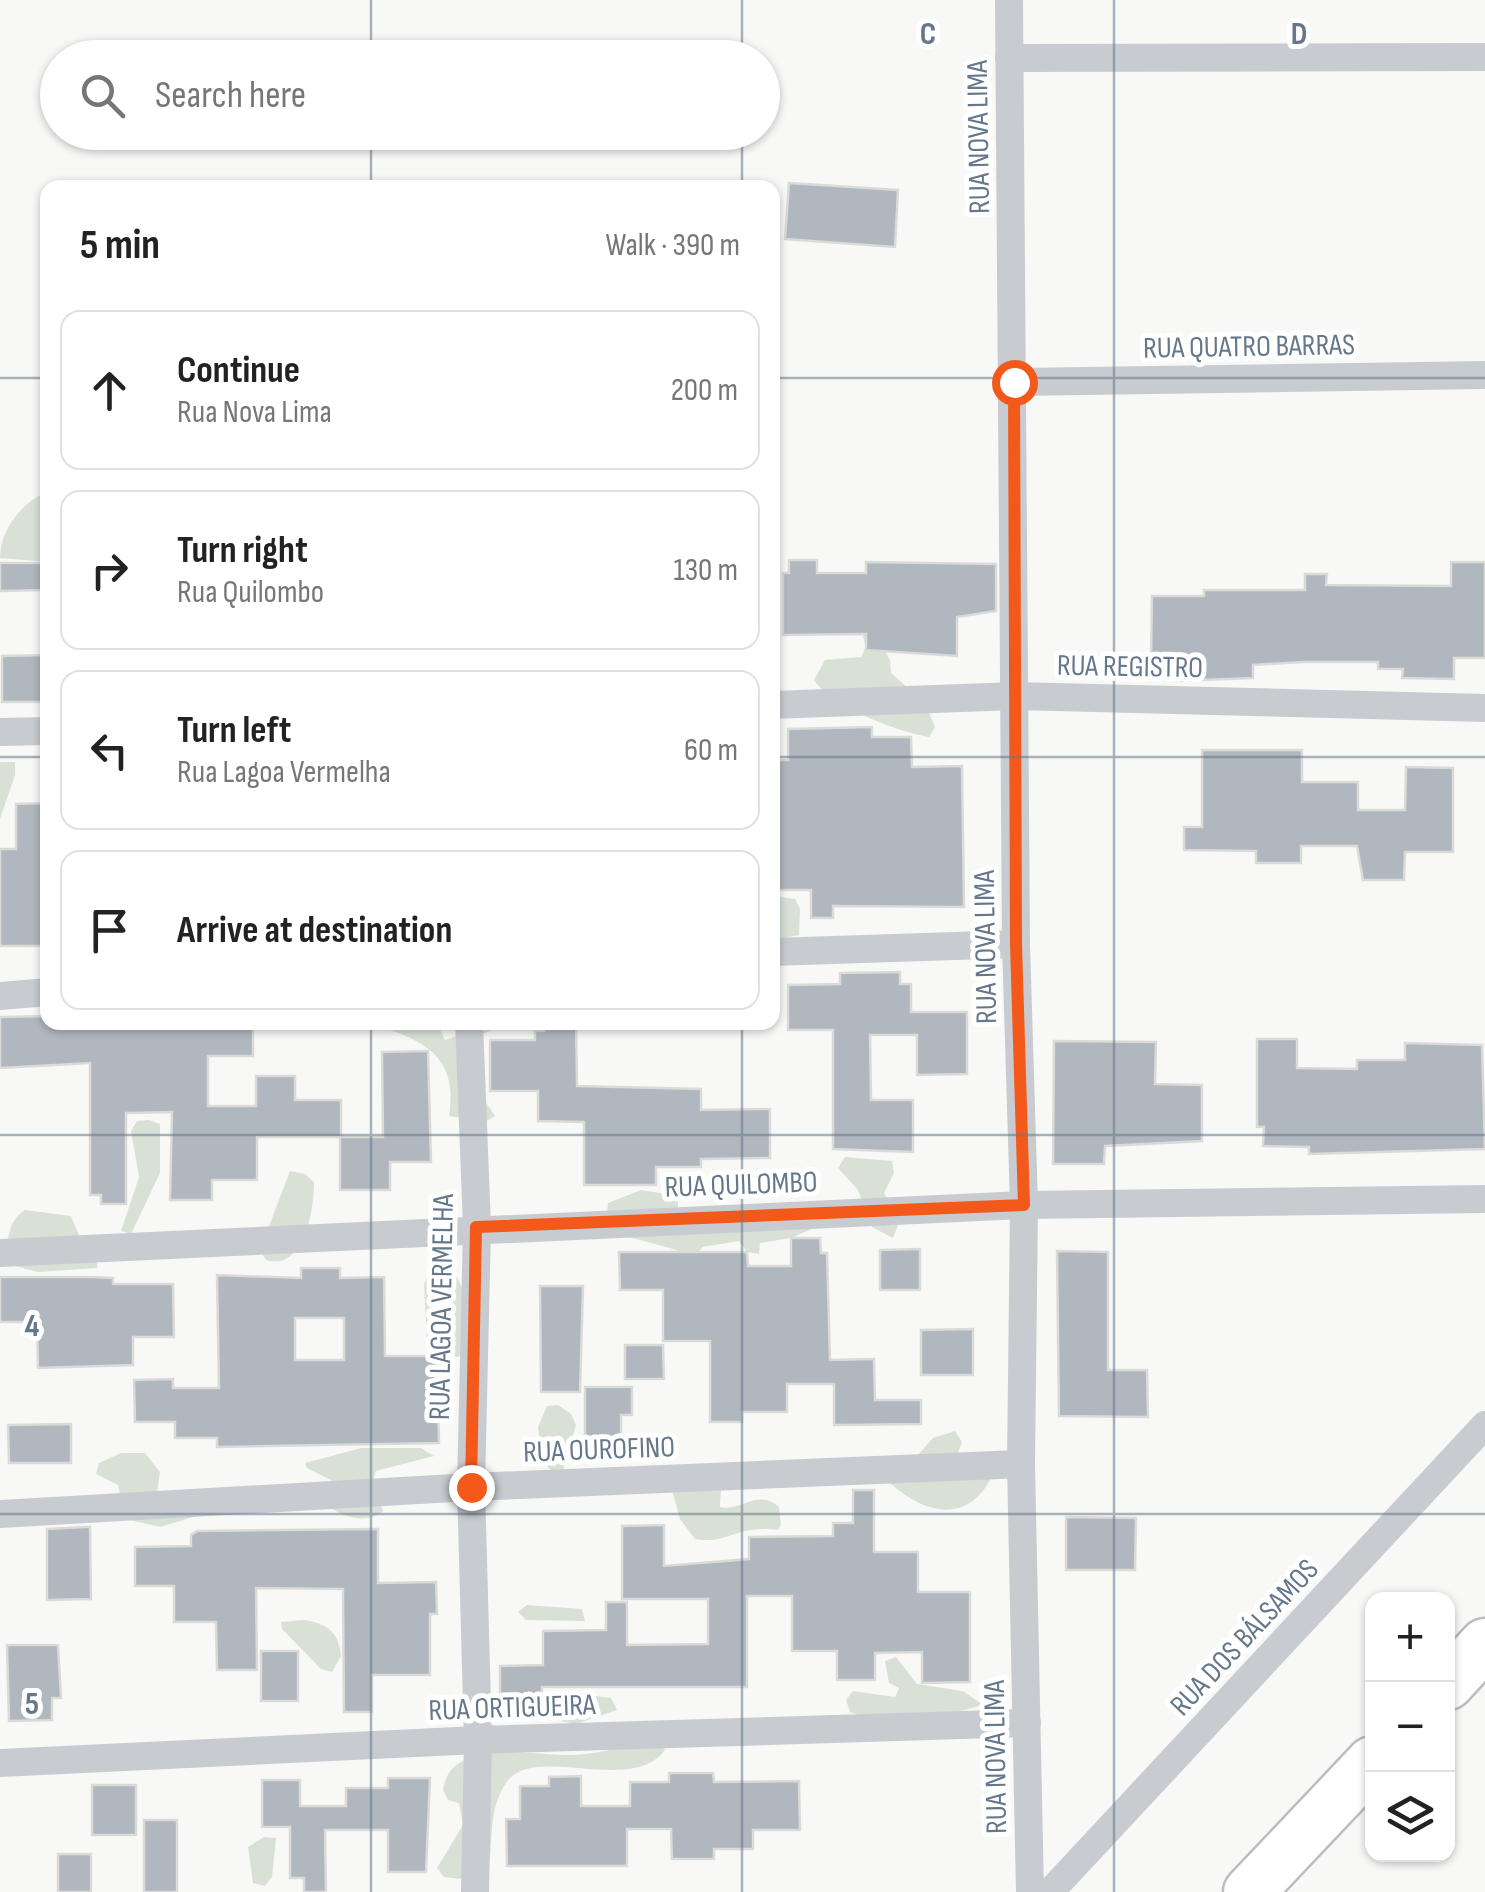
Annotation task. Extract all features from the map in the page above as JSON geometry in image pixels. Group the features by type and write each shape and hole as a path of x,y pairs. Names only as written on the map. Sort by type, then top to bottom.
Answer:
{"highway":[{"path":"1450,1682 1485,1644"},
{"path":"1249,1892 1365,1769"}],"street":[{"name":"RUA NOVA LIMA","path":"1009,0 1016,944 1024,1205 1021,1464 1030,1892"},
{"path":"1009,58 1485,57"},
{"name":"RUA QUATRO BARRAS","path":"1014,382 1485,375"},
{"name":"RUA REGISTRO","path":"780,704 1016,696 1485,708"},
{"path":"0,732 40,731"},
{"path":"780,952 1016,944"},
{"path":"0,996 40,993"},
{"name":"RUA LAGOA VERMELHA","path":"469,1030 476,1227 471,1487 478,1740 475,1892"},
{"name":"RUA QUILOMBO","path":"0,1253 476,1227 1024,1205 1485,1199"},
{"name":"RUA DOS BÁLSAMOS","path":"1050,1892 1485,1426"},
{"name":"RUA OUROFINO","path":"0,1514 471,1487 1021,1464"},
{"name":"RUA ORTIGUEIRA","path":"0,1763 478,1740 1027,1723"}],"shaded area":[{"path":"38,497 40,561 0,558 8,527"},
{"path":"872,629 890,660 891,673 925,703 935,727 929,737 883,724 849,708 814,680 825,660 861,657 866,647 863,636"},
{"path":"0,762 15,762 15,775 0,819"},
{"path":"780,897 795,899 800,909 799,935 780,939"},
{"path":"390,1030 440,1030 445,1040 456,1036 456,1030 493,1030 479,1035 479,1092 495,1116 485,1122 449,1116 451,1098 445,1070 430,1050"},
{"path":"137,1121 160,1124 160,1173 131,1234 121,1231 139,1177 131,1131"},
{"path":"845,1157 892,1161 894,1173 884,1193 900,1220 893,1238 872,1227 858,1190 838,1168"},
{"path":"290,1171 305,1174 314,1182 309,1222 290,1257 266,1260 260,1250"},
{"path":"641,1190 678,1196 678,1208 814,1228 791,1238 760,1243 759,1254 747,1252 739,1241 703,1247 677,1274 677,1250 618,1234 607,1214 608,1203"},
{"path":"25,1210 71,1216 81,1240 98,1256 97,1268 38,1272 8,1264 11,1227"},
{"path":"442,1267 453,1269 463,1290 469,1352 457,1357 427,1342 424,1284 430,1272"},
{"path":"558,1405 571,1414 576,1425 563,1470 551,1470 542,1462 538,1427 547,1406"},
{"path":"955,1431 962,1442 958,1453 967,1460 996,1467 987,1485 964,1506 936,1509 920,1504 890,1483 811,1486 917,1456 933,1438"},
{"path":"361,1448 421,1448 434,1456 376,1471 373,1482 383,1511 357,1518 331,1508 342,1486 307,1468 305,1463"},
{"path":"121,1453 145,1453 160,1472 157,1493 191,1505 197,1516 160,1527 126,1519 118,1485 96,1474 99,1463"},
{"path":"721,1487 720,1507 763,1500 779,1507 778,1530 695,1539 680,1519 672,1490"},
{"path":"527,1605 582,1609 585,1621 526,1620 518,1612"},
{"path":"305,1620 326,1627 335,1635 341,1656 332,1672 321,1669 282,1629 281,1622"},
{"path":"896,1657 917,1684 963,1691 983,1705 957,1712 862,1716 850,1712 846,1700 853,1691 895,1697 899,1688 889,1683 885,1661"},
{"path":"551,1696 611,1698 617,1710 576,1724 550,1719"},
{"path":"651,1737 665,1750 650,1763 630,1769 537,1767 519,1772 506,1783 496,1805 488,1873 472,1878 444,1877 437,1868 463,1825 459,1803 448,1800 443,1790 449,1773 462,1762 498,1753 584,1754"},
{"path":"264,1837 276,1838 272,1877 265,1886 253,1883 248,1847"}],"building":[{"path":"789,183 898,190 895,247 785,239"},
{"path":"789,560 817,560 817,573 866,573 866,562 996,564 996,611 957,617 957,656 866,650 866,634 783,635 783,573 789,573"},
{"path":"1451,562 1485,562 1485,658 1454,658 1454,679 1402,678 1403,669 1378,669 1378,662 1303,662 1253,665 1253,678 1177,681 1177,663 1151,663 1152,596 1204,596 1204,590 1305,590 1305,574 1327,574 1326,585 1451,586"},
{"path":"0,563 40,563 40,590 0,591"},
{"path":"40,655 40,702 2,702 2,656"},
{"path":"872,727 872,737 911,737 912,767 962,766 964,907 833,906 833,918 811,918 811,890 780,890 780,760 788,760 788,729"},
{"path":"1202,750 1302,750 1302,782 1358,782 1358,810 1405,810 1406,767 1453,768 1453,852 1405,852 1404,880 1363,880 1357,846 1301,846 1301,863 1256,863 1256,851 1184,850 1184,827 1202,827"},
{"path":"40,803 40,946 0,946 0,849 16,849 16,804"},
{"path":"900,972 900,984 911,984 911,1012 967,1012 967,1074 917,1075 917,1035 870,1035 871,1100 913,1100 913,1152 833,1149 833,1030 788,1030 788,985 840,984 840,973"},
{"path":"40,1016 40,1030 253,1030 253,1056 208,1056 208,1106 256,1106 256,1076 295,1076 295,1100 341,1100 341,1137 257,1137 257,1180 212,1180 212,1200 170,1200 172,1112 126,1113 126,1204 101,1204 101,1195 90,1195 90,1063 0,1068 0,1017"},
{"path":"576,1030 577,1086 701,1089 701,1110 770,1109 770,1158 701,1159 701,1167 656,1167 656,1185 584,1185 584,1122 538,1121 538,1091 490,1091 490,1040 535,1040 535,1031"},
{"path":"1257,1039 1297,1039 1297,1068 1357,1069 1357,1060 1405,1060 1405,1043 1482,1045 1485,1149 1309,1154 1309,1147 1263,1146 1264,1127 1257,1127"},
{"path":"1054,1041 1156,1042 1155,1084 1202,1085 1202,1141 1105,1146 1104,1164 1053,1164"},
{"path":"428,1051 431,1162 390,1162 390,1190 340,1190 340,1137 383,1137 382,1052"},
{"path":"791,1238 820,1238 821,1253 827,1253 830,1360 874,1359 875,1400 921,1400 921,1424 834,1425 834,1384 787,1384 787,1412 742,1412 742,1422 710,1422 710,1341 663,1341 663,1290 620,1290 619,1252 747,1252 748,1266 791,1266"},
{"path":"920,1249 920,1290 880,1290 880,1250"},
{"path":"1057,1251 1108,1252 1108,1370 1147,1370 1148,1417 1059,1416"},
{"path":"301,1268 340,1268 340,1278 384,1277 385,1356 437,1356 439,1443 217,1447 217,1438 175,1438 175,1422 135,1422 134,1380 173,1379 173,1388 219,1388 217,1275 301,1278","holes":["295,1318 344,1318 344,1360 295,1360"]},
{"path":"0,1277 92,1277 113,1278 113,1284 173,1284 174,1337 133,1337 133,1365 38,1368 37,1322 0,1322"},
{"path":"540,1286 583,1286 580,1392 541,1392"},
{"path":"973,1329 973,1375 921,1375 921,1330"},
{"path":"625,1345 663,1345 664,1379 625,1379"},
{"path":"585,1387 632,1387 632,1415 621,1415 621,1439 585,1440"},
{"path":"71,1424 71,1463 9,1463 8,1425"},
{"path":"853,1490 874,1490 874,1552 918,1552 918,1592 970,1592 970,1682 922,1683 922,1652 875,1653 875,1680 837,1680 837,1651 792,1651 792,1596 747,1596 747,1687 542,1687 542,1710 500,1710 500,1666 543,1665 543,1631 606,1630 606,1602 627,1602 627,1645 708,1644 708,1599 622,1599 622,1526 664,1525 664,1566 749,1559 749,1537 833,1536 833,1523 853,1523"},
{"path":"1066,1517 1136,1518 1135,1570 1066,1570"},
{"path":"90,1527 91,1599 47,1600 47,1529"},
{"path":"378,1529 378,1583 436,1582 437,1614 430,1614 430,1675 372,1675 372,1712 344,1712 343,1589 256,1588 257,1670 217,1670 216,1622 174,1622 174,1586 135,1586 135,1547 191,1546 191,1535 197,1531"},
{"path":"7,1645 58,1645 61,1698 52,1698 52,1720 9,1721"},
{"path":"261,1651 298,1651 298,1701 261,1701"},
{"path":"669,1773 713,1773 714,1782 799,1781 800,1830 753,1830 753,1849 714,1849 714,1859 672,1859 671,1829 627,1829 627,1866 507,1866 506,1819 520,1819 520,1786 549,1786 549,1777 581,1776 581,1806 630,1806 630,1782 669,1782"},
{"path":"388,1778 430,1778 426,1872 388,1872 388,1830 325,1830 326,1892 304,1892 304,1878 290,1878 290,1827 262,1827 262,1780 300,1780 300,1806 346,1806 346,1788 388,1788"},
{"path":"92,1785 136,1785 136,1835 92,1835"},
{"path":"144,1820 177,1820 177,1892 144,1892"},
{"path":"58,1854 91,1854 91,1892 58,1892"}],"route":[{"path":"471,1487 476,1227 1024,1205 1016,944 1014,382"}]}
